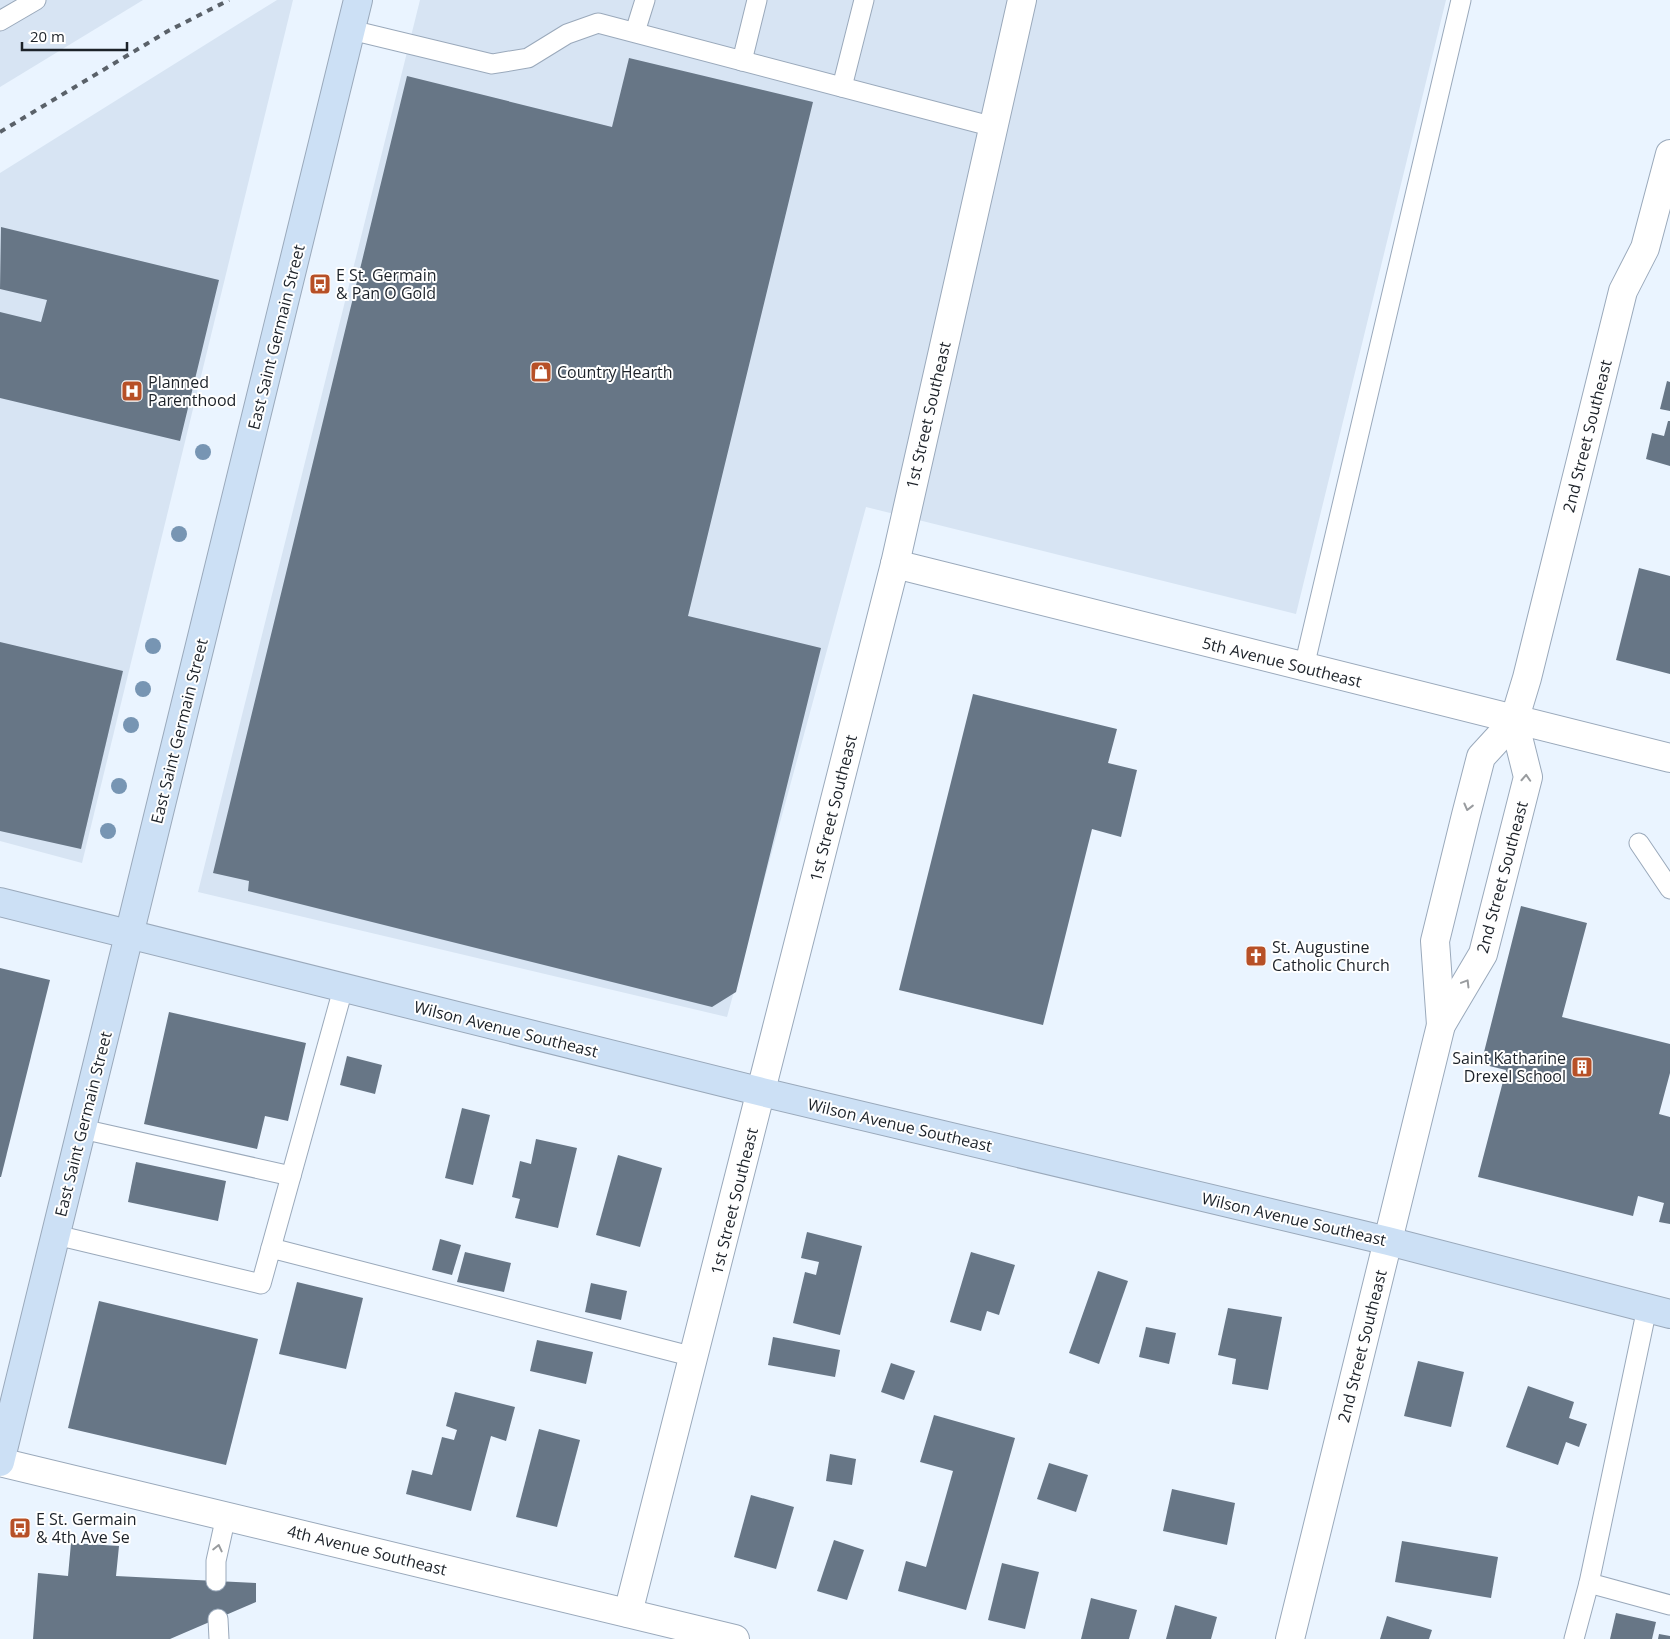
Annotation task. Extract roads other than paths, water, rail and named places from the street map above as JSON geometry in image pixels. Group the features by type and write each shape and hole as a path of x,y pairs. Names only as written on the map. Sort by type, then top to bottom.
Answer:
{"street":[{"name":"East Saint Germain Street","path":"0,1462 358,0"},
{"name":"1st Street Southeast","path":"628,1613 895,564 1022,0"},
{"name":"2nd Street Southeast","path":"1441,1025 1435,940 1480,757 1514,720 1527,678 1624,291 1645,248 1670,154"},
{"name":"5th Avenue Southeast","path":"895,564 1670,758"},
{"name":"2nd Street Southeast","path":"1290,1639 1441,1025 1483,954 1528,777 1514,720"},
{"name":"Wilson Avenue Southeast","path":"0,902 762,1092 1388,1241 1659,1311"},
{"name":"4th Avenue Southeast","path":"0,1462 734,1639"}],"lane":[{"path":"0,21 36,0"},
{"path":"635,32 645,0"},
{"path":"742,61 757,0"},
{"path":"842,87 864,0"},
{"path":"1304,667 1461,0"},
{"path":"351,30 492,64 528,58 566,34 598,23 994,127"},
{"path":"1639,843 1670,889"},
{"path":"56,1235 261,1284 344,989"},
{"path":"82,1129 291,1176"},
{"path":"271,1248 694,1357"},
{"path":"1574,1639 1659,1311"},
{"path":"216,1581 216,1561 226,1516"},
{"path":"1589,1583 1670,1605"},
{"path":"218,1619 219,1639"}],"railway":[{"path":"0,132 168,31 229,0"}],"place":[{"name":"E St. Germain & Pan O Gold","path":"320,284"},
{"name":"Country Hearth","path":"541,372"},
{"name":"Planned Parenthood","path":"132,391"},
{"name":"St. Augustine Catholic Church","path":"1256,956"},
{"name":"Saint Katharine Drexel School","path":"1582,1067"},
{"name":"E St. Germain & 4th Ave Se","path":"20,1528"}]}
